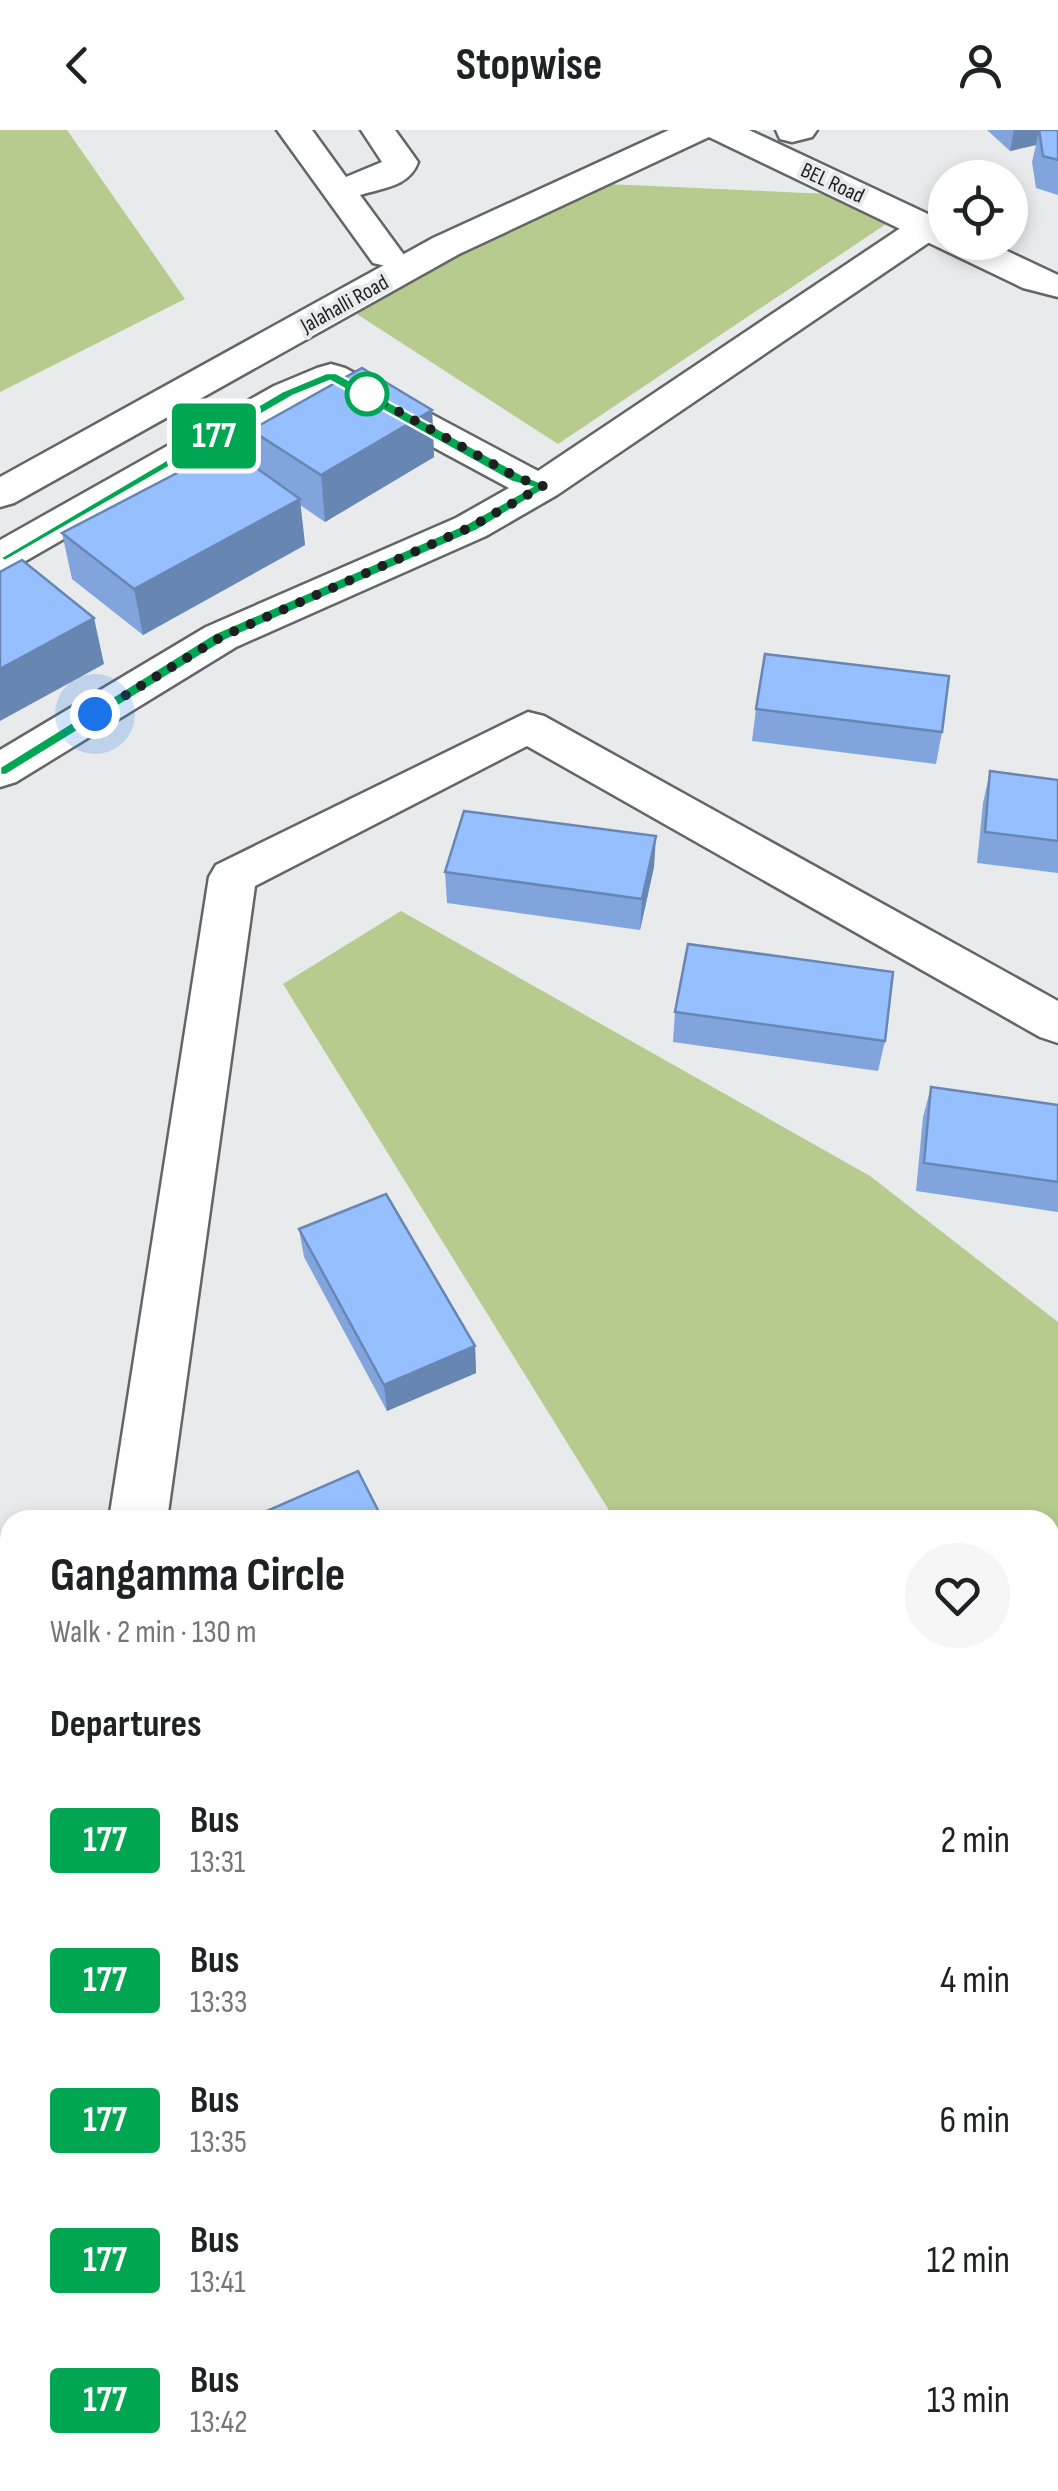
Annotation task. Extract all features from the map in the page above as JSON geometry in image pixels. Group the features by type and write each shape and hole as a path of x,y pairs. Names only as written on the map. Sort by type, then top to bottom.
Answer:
{"main road":[{"path":"294,130 386,255"},
{"path":"338,191 397,172 400,162 378,130"},
{"name":"Jalahalli Road","path":"0,464 386,255 645,130"},
{"name":"Jalahalli Road","path":"0,494 446,246 697,130"},
{"name":"BEL Road","path":"721,130 928,222"},
{"name":"BEL Road","path":"794,130 928,220"},
{"path":"0,771 221,637 455,535 928,232"},
{"path":"1028,242 1058,256"},
{"name":"BEL Road","path":"999,260 1036,280 1058,286"},
{"path":"0,558 288,394 331,376 524,490"},
{"path":"434,526 475,500 524,490"},
{"path":"139,1510 233,877 528,727 1058,1024"}],"green space":[{"path":"0,130 67,130 185,299 0,392"},
{"path":"583,183 852,195 898,216 558,444 346,307"},
{"path":"401,911 870,1176 1058,1322 1058,1510 609,1510 283,984"}],"building":[{"path":"1039,130 1058,130 1058,160 1043,156"},
{"path":"362,368 432,410 321,475 251,430"},
{"path":"227,447 300,499 134,589 62,533"},
{"path":"22,560 94,618 0,669 0,572"},
{"path":"765,654 949,676 942,732 756,709"},
{"path":"990,771 1058,780 1058,841 985,832"},
{"path":"464,811 656,836 642,899 445,872"},
{"path":"688,944 893,972 885,1041 675,1012"},
{"path":"931,1087 1058,1105 1058,1182 924,1163"},
{"path":"386,1194 475,1346 384,1385 299,1229"},
{"path":"358,1471 378,1510 269,1510"}],"bus line":[{"name":"177","path":"0,558 288,394 331,376 518,478 543,486 471,527 221,637 0,771"}],"route":[{"path":"95,714 221,637 471,527 543,486 518,478 367,394"}]}
